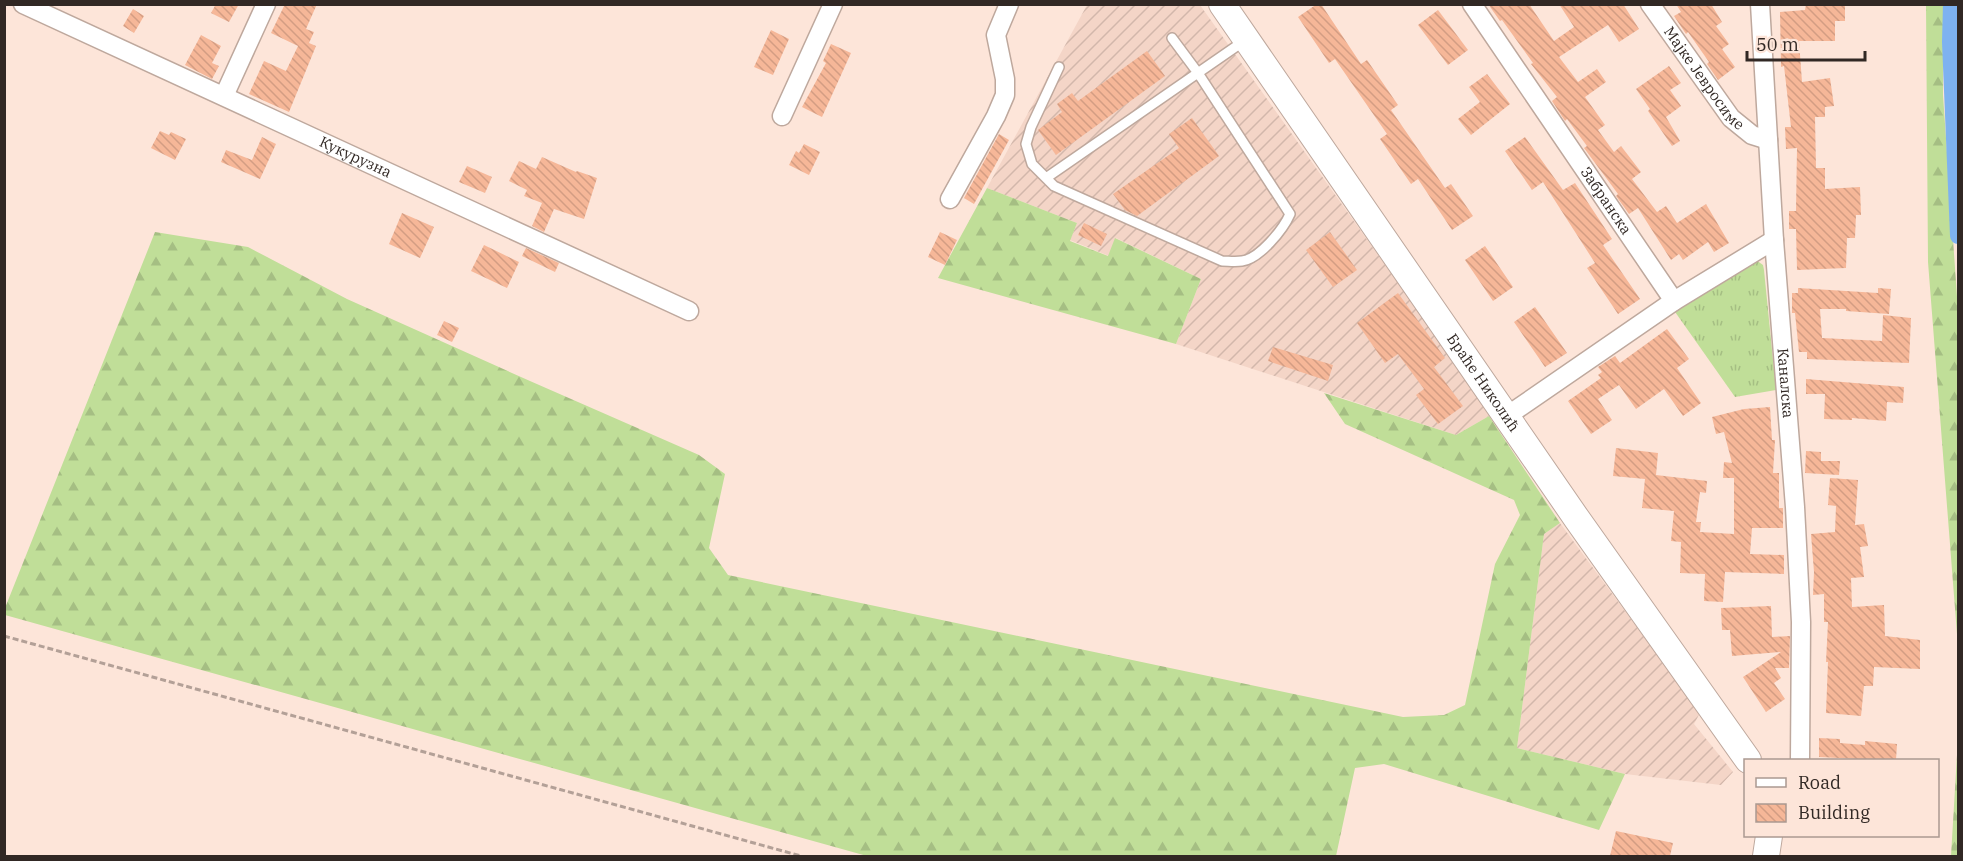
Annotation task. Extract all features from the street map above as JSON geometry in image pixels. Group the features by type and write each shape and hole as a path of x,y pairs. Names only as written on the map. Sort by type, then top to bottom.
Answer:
{"main road":[{"name":"Браће Николић","path":"1222,4 1577,519 1747,759"},
{"path":"1766,856 1769,837"}],"street":[{"name":"Кукурузна","path":"23,4 689,310"},
{"path":"224,96 266,4"},
{"path":"782,116 833,4"},
{"path":"950,199 996,116 1005,95 1005,79 996,35 1009,4"},
{"name":"Забранска","path":"1472,4 1674,301"},
{"name":"Мајке Јевросиме","path":"1650,4 1731,118 1752,135 1768,140"},
{"name":"Каналска","path":"1760,4 1774,240 1798,560 1801,622 1800,759"},
{"path":"1507,416 1674,301 1774,240"}],"lane":[{"path":"1059,68 1031,127 1026,144 1032,164 1054,186 1222,261 1244,261 1265,247 1284,226 1290,214 1198,73 1172,38"},
{"path":"1046,178 1246,40"}],"path":[{"path":"4,636 459,764 801,856"}],"shaded area":[{"path":"1087,5 1200,5 1477,394 1489,416 1456,435 1176,344 1201,279 1116,238 1109,256 1070,240 1077,223 987,188"},
{"path":"1560,523 1700,713 1694,724 1733,772 1721,785 1625,774 1517,748 1544,534"}],"green space":[{"path":"1926,5 1943,5 1943,95 1958,311 1958,647 1928,262"},
{"path":"987,188 1077,223 1070,241 1108,256 1115,238 1201,279 1176,344 938,278"},
{"path":"155,232 248,247 347,299 699,455 725,474 709,548 728,575 1403,717 1444,715 1465,705 1495,564 1520,515 1514,500 1345,424 1324,393 1456,435 1489,416 1560,523 1544,534 1517,748 1625,774 1599,830 1384,764 1355,768 1336,856 867,856 5,615 5,608"},
{"path":"1756,260 1763,265 1764,270 1776,390 1735,397 1673,309"},
{"path":"1958,738 1958,856 1951,856"}],"building":[{"path":"216,4 239,4 229,22 211,13"},
{"path":"285,4 317,4 306,29 314,32 309,43 316,46 289,112 249,94 264,61 286,71 298,46 271,33"},
{"path":"1317,4 1321,4 1361,64 1367,60 1398,105 1391,110 1445,188 1451,184 1473,216 1452,230 1418,179 1411,184 1380,139 1387,134 1335,59 1329,63 1298,17"},
{"path":"1488,4 1529,4 1554,41 1574,27 1559,4 1623,4 1639,29 1619,42 1608,25 1559,57 1578,82 1597,69 1606,82 1585,97 1605,125 1598,130 1614,152 1621,146 1641,172 1632,179 1657,212 1666,206 1677,223 1706,204 1729,243 1714,252 1708,242 1683,260 1679,254 1671,260 1638,208 1629,214 1616,196 1618,194 1584,148 1587,146 1567,119 1565,121 1552,101 1557,97"},
{"path":"1676,4 1711,4 1722,22 1716,26 1729,44 1722,49 1735,67 1718,80 1707,64 1709,62 1674,16 1681,12"},
{"path":"1806,4 1845,4 1845,21 1835,21 1835,41 1799,41 1802,82 1830,78 1834,106 1825,107 1825,117 1815,117 1816,168 1825,168 1825,189 1860,187 1861,215 1856,215 1855,238 1847,238 1846,268 1797,270 1796,229 1789,229 1789,211 1796,211 1797,148 1786,149 1785,127 1791,127 1784,66 1781,67 1780,12 1805,10"},
{"path":"133,9 144,16 134,33 123,26"},
{"path":"1438,10 1468,50 1448,65 1418,25"},
{"path":"771,30 789,39 773,75 754,67"},
{"path":"201,35 221,46 212,63 219,66 212,79 185,65"},
{"path":"831,44 851,53 822,117 802,107 826,63 823,61"},
{"path":"1147,51 1165,76 1056,155 1038,130 1062,112 1057,104 1072,93 1078,101"},
{"path":"1669,66 1681,83 1670,90 1681,106 1666,117 1680,141 1672,146 1636,89"},
{"path":"1487,74 1510,104 1471,135 1458,119 1480,102 1469,87"},
{"path":"1192,118 1219,156 1137,216 1125,210 1113,194 1179,148 1169,134"},
{"path":"160,131 169,135 171,132 186,139 175,160 151,148"},
{"path":"999,134 1009,140 974,204 964,198"},
{"path":"262,137 276,144 260,179 221,162 226,150 252,160"},
{"path":"1525,137 1563,190 1575,183 1612,239 1603,245 1640,299 1618,314 1587,268 1595,263 1543,182 1532,190 1505,151"},
{"path":"804,144 820,152 809,175 789,165 796,151 799,153"},
{"path":"542,157 576,172 597,178 584,219 554,209 544,232 532,226 542,203 524,196 527,190 509,181 519,161 536,169"},
{"path":"467,166 492,177 485,193 459,182"},
{"path":"402,213 434,227 420,258 389,244"},
{"path":"1084,223 1107,234 1101,246 1078,235"},
{"path":"940,232 957,240 945,265 928,257"},
{"path":"1330,232 1357,270 1333,287 1306,250"},
{"path":"484,245 519,262 507,288 471,271"},
{"path":"1485,246 1513,287 1493,301 1465,260"},
{"path":"526,248 559,263 555,272 522,256"},
{"path":"1798,288 1878,293 1878,288 1891,289 1889,314 1846,311 1846,309 1820,309 1822,338 1882,341 1883,315 1911,318 1909,363 1807,359 1807,352 1799,352 1795,313 1792,313 1792,293 1798,293"},
{"path":"1398,293 1445,358 1434,367 1463,406 1438,424 1416,395 1424,389 1398,354 1385,363 1357,323"},
{"path":"1535,307 1567,353 1545,367 1514,322"},
{"path":"444,321 459,328 452,342 437,335"},
{"path":"1667,329 1689,359 1677,368 1701,403 1683,416 1664,389 1636,409 1619,385 1598,399 1612,420 1591,434 1568,401 1601,378 1598,375 1602,372 1598,367 1615,356 1620,363"},
{"path":"1273,347 1333,365 1328,381 1268,361"},
{"path":"1806,379 1904,387 1903,403 1887,402 1886,421 1852,418 1852,420 1824,419 1825,394 1806,394"},
{"path":"1770,407 1772,440 1775,440 1773,473 1779,473 1779,508 1783,508 1783,528 1752,528 1750,554 1784,555 1784,574 1725,572 1723,602 1704,601 1705,574 1680,573 1681,542 1671,541 1674,511 1642,508 1645,479 1613,476 1616,448 1658,453 1656,475 1707,481 1706,493 1700,492 1696,522 1701,522 1700,532 1734,534 1734,478 1723,478 1724,462 1732,463 1724,432 1716,434 1712,417 1744,409"},
{"path":"1806,451 1821,452 1821,461 1840,461 1839,475 1805,473"},
{"path":"1830,478 1858,480 1855,525 1864,524 1868,546 1860,547 1864,577 1851,578 1852,607 1884,605 1885,636 1920,640 1920,669 1874,667 1873,686 1864,686 1861,716 1826,713 1828,622 1824,622 1824,594 1813,595 1811,534 1835,532 1836,506 1828,505"},
{"path":"1771,606 1772,637 1790,636 1789,668 1775,668 1781,678 1774,683 1785,699 1766,712 1743,677 1781,652 1732,656 1730,630 1722,630 1721,608"},
{"path":"1819,738 1840,739 1840,743 1865,745 1865,741 1897,744 1896,759 1819,757"},
{"path":"1616,831 1673,843 1670,856 1610,856"}],"waterway":[{"path":"1951,4 1950,42 1958,236"}]}
